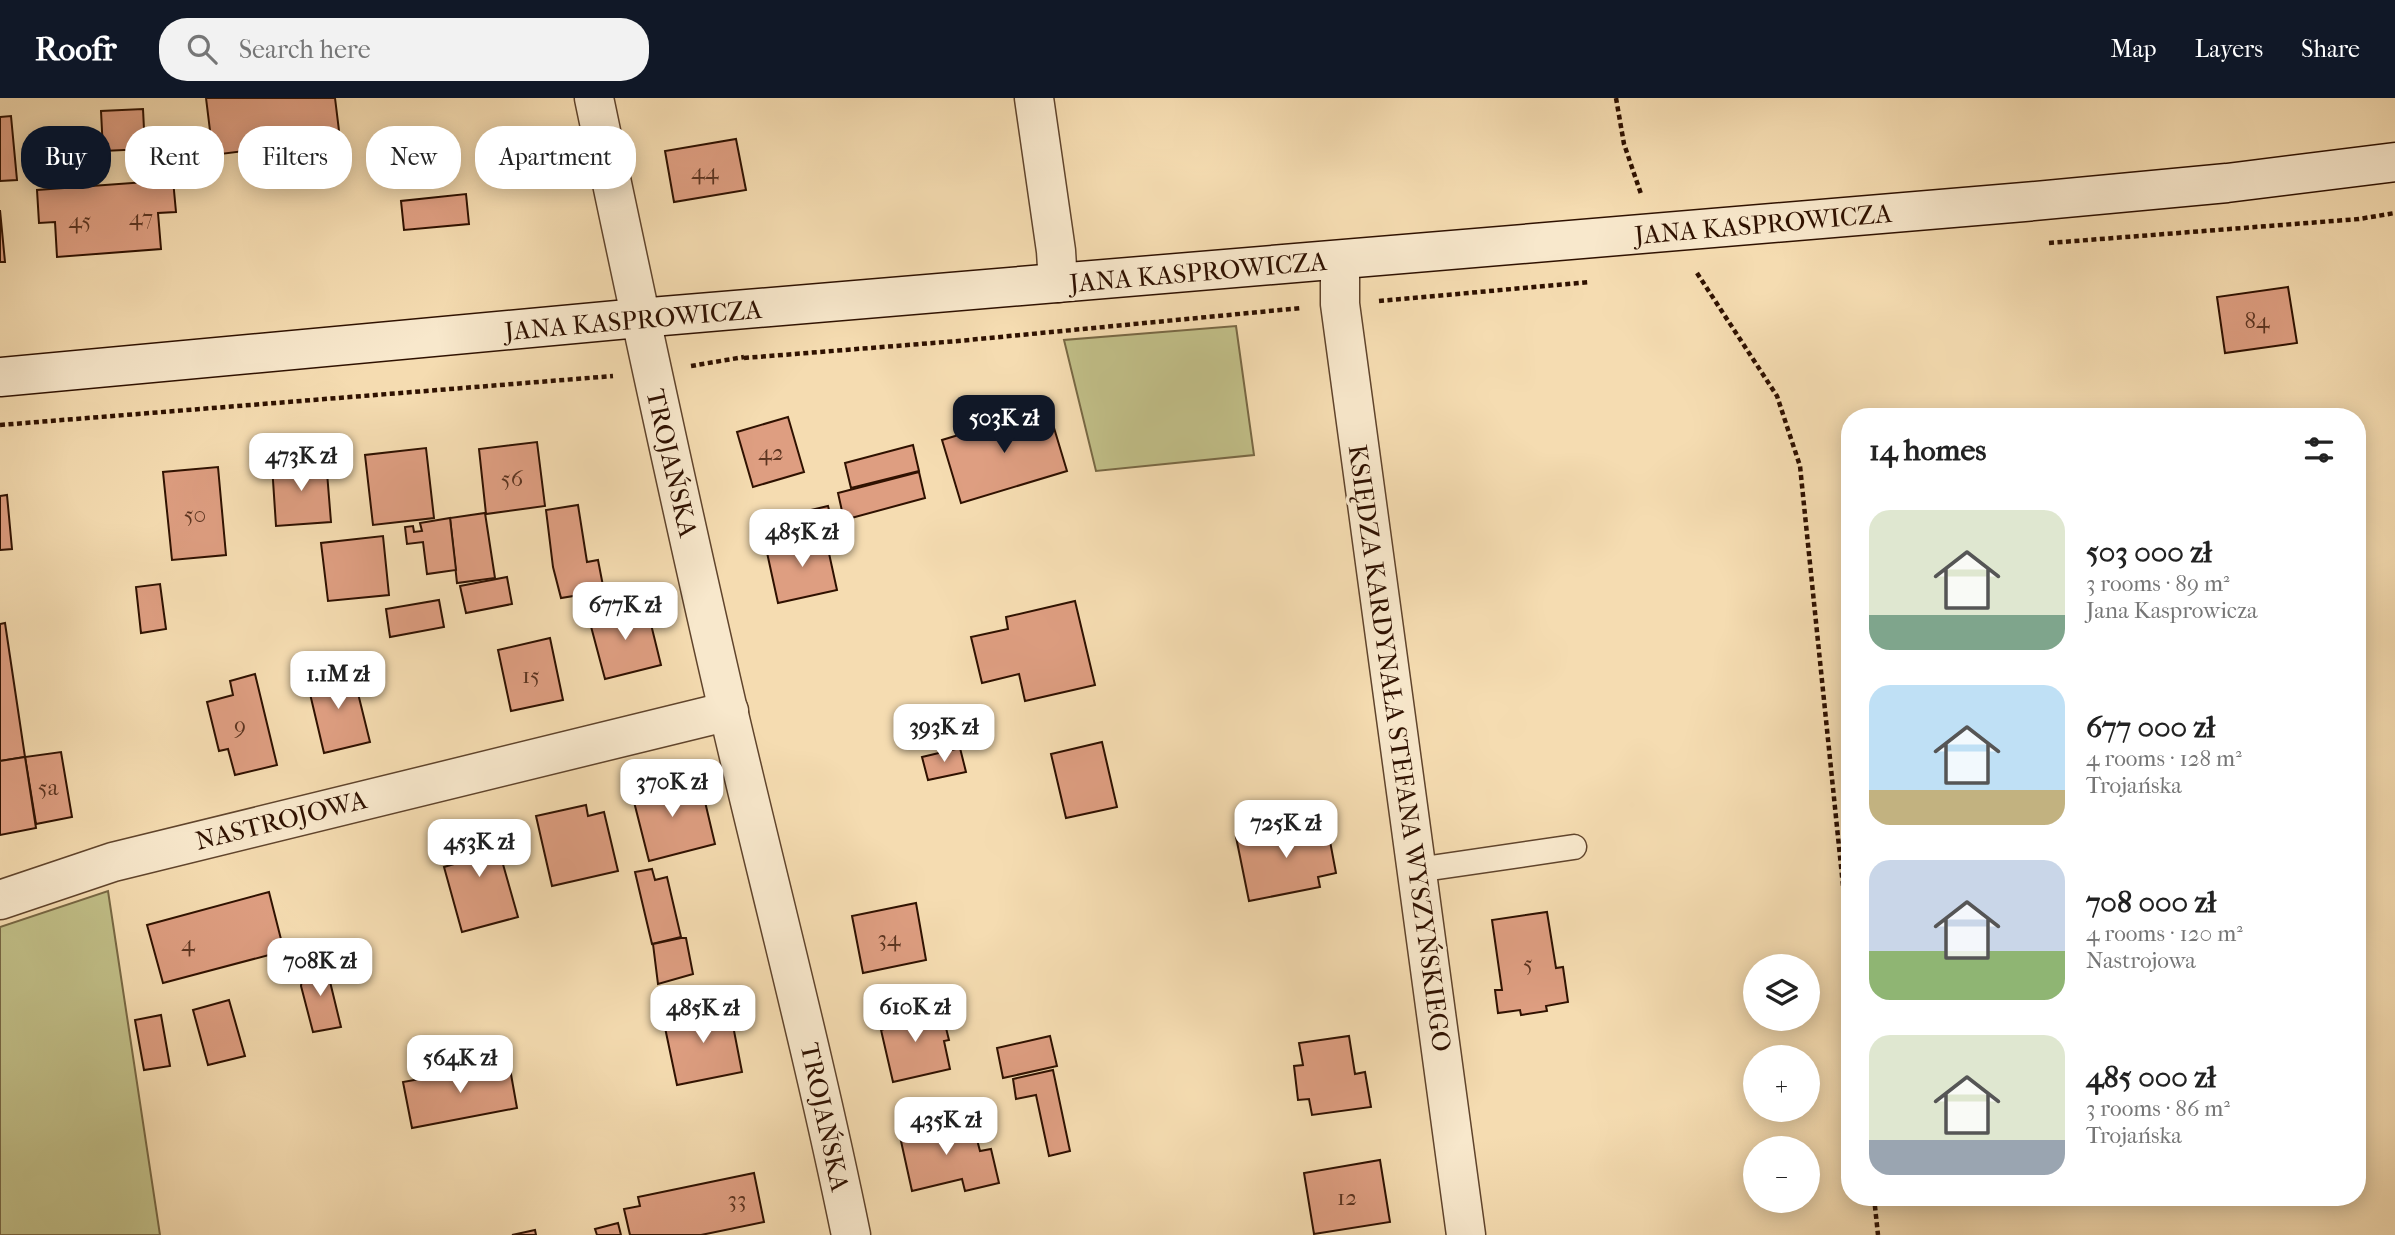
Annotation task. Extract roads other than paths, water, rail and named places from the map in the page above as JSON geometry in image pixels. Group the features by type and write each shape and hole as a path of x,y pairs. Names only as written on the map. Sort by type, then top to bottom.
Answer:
{"street":[{"name":"TROJAŃSKA","path":"594,98 639,318 729,711 824,1101 851,1235"},
{"path":"1034,98 1056,251 1058,283"},
{"name":"JANA KASPROWICZA","path":"0,377 639,318 2051,200 2227,183 2395,162"},
{"name":"KSIĘDZA KARDYNAŁA STEFANA WYSZYŃSKIEGO","path":"1340,260 1340,304 1466,1235"},
{"name":"NASTROJOWA","path":"0,900 113,862 729,711"}],"lane":[{"path":"1417,870 1574,847"}]}
